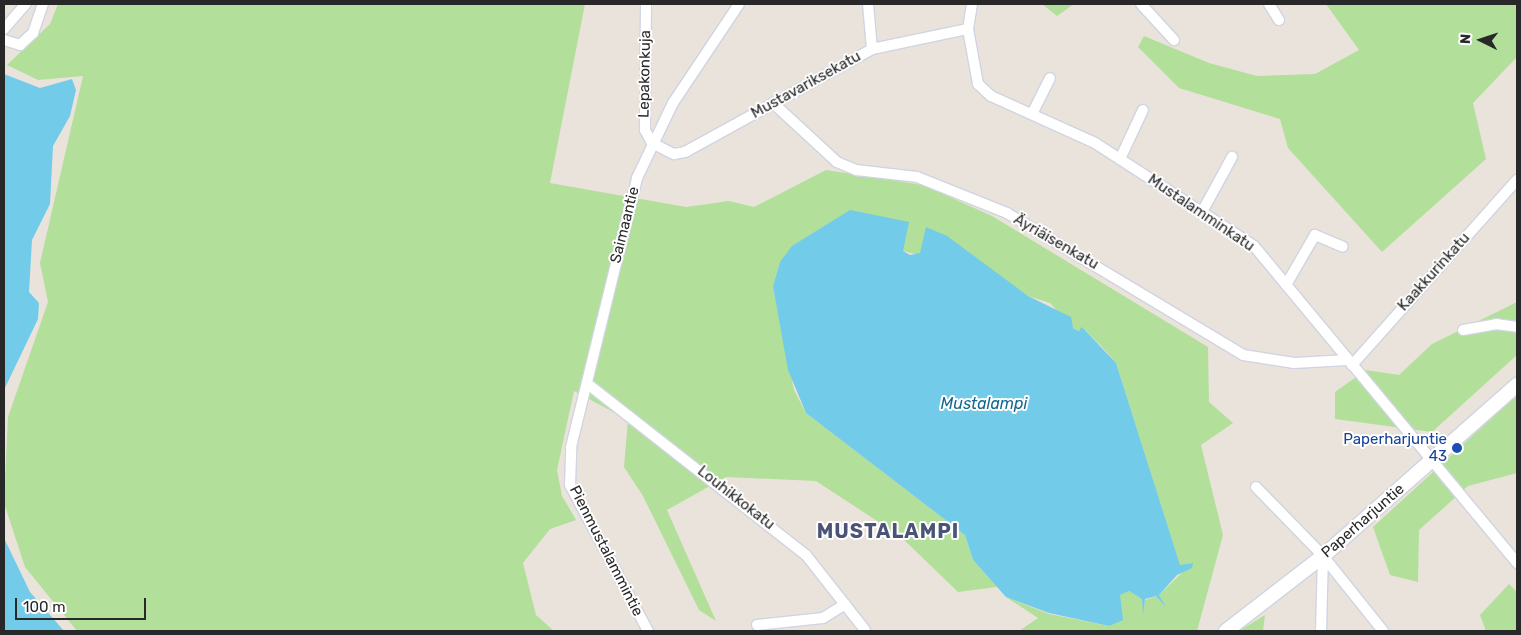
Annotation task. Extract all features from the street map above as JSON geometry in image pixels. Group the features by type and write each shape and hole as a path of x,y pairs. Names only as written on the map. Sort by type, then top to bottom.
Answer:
{"street":[{"path":"4,29 26,4"},
{"path":"4,40 20,45 41,17 43,4"},
{"name":"Lepakonkuja","path":"646,4 642,114 652,143"},
{"name":"Saimaantie","path":"568,469 589,384 623,226 652,143 673,103 740,4"},
{"path":"868,4 872,48"},
{"name":"Mustalamminkatu","path":"972,4 968,29 978,84 991,96 1032,114 1120,159 1254,246 1517,563"},
{"path":"1141,4 1174,40"},
{"path":"1269,4 1279,20"},
{"name":"Mustavariksekatu","path":"652,143 674,154 685,152 872,48 968,29"},
{"path":"1032,114 1050,78"},
{"name":"Äyriäisenkatu","path":"773,103 837,162 856,170 917,177 1007,213 1243,355 1294,363 1350,362"},
{"path":"1120,159 1143,110"},
{"path":"1202,212 1232,157"},
{"name":"Kaakkurinkatu","path":"1350,362 1517,180"},
{"path":"1286,285 1315,235 1343,247"},
{"path":"1463,330 1496,324 1517,326"},
{"name":"Louhikkokatu","path":"589,384 806,555 865,630"},
{"name":"Paperharjuntie","path":"1226,631 1323,556 1517,385"},
{"name":"Pienmustalammintie","path":"568,469 581,508 648,631"},
{"path":"1256,487 1323,556 1383,631"},
{"path":"1321,631 1323,556"},
{"path":"757,625 823,618 845,604"},
{"path":"788,621 794,631"}],"green space":[{"path":"58,4 585,4 550,183 686,207 729,201 754,207 826,170 923,185 992,216 1208,347 1209,402 1233,423 1201,445 1223,535 1197,631 1019,631 1038,618 1006,597 1049,614 1109,626 1119,595 1129,591 1142,599 1143,611 1145,600 1156,596 1164,604 1159,595 1192,563 1180,566 1116,363 1103,348 1083,328 1080,331 1073,328 1050,303 1028,296 998,275 903,251 780,262 773,286 794,390 806,413 965,535 973,560 997,587 958,592 900,536 816,481 726,477 667,510 716,621 699,610 643,496 624,467 628,420 574,391 557,470 562,496 576,520 550,529 523,563 536,615 554,631 77,631 25,567 4,503 8,417 48,302 40,263 83,76 38,80 7,65 50,24"},
{"path":"1042,4 1074,4 1057,16"},
{"path":"1326,4 1517,4 1517,57 1473,103 1486,159 1382,252 1288,148 1280,119 1179,88 1138,47 1144,36 1209,63 1257,76 1315,74 1359,50"},
{"path":"1517,302 1517,355 1432,432 1335,419 1335,392 1366,370 1399,375 1432,344"},
{"path":"1517,395 1517,473 1468,486 1419,530 1418,582 1390,575 1373,527"},
{"path":"1509,584 1517,592 1517,631 1486,631 1480,615"},
{"path":"1265,615 1263,631 1239,631"}],"water":[{"path":"4,74 40,88 72,79 76,90 70,116 53,146 50,204 32,240 29,292 39,303 38,319 4,390"},
{"name":"Mustalampi","path":"850,210 909,222 903,251 910,255 920,253 926,227 947,236 1028,296 1071,317 1073,328 1079,331 1082,327 1116,363 1180,565 1193,563 1192,568 1177,575 1159,595 1166,607 1156,596 1145,599 1143,615 1142,599 1129,591 1120,595 1123,620 1109,626 1049,613 1006,597 973,560 965,535 806,413 788,370 773,286 780,262 792,246"},
{"path":"4,538 30,592 64,631 4,631"}],"place":[{"name":"Paperharjuntie 43","path":"1457,448"}],"district":[{"name":"MUSTALAMPI","path":"888,531"}]}
